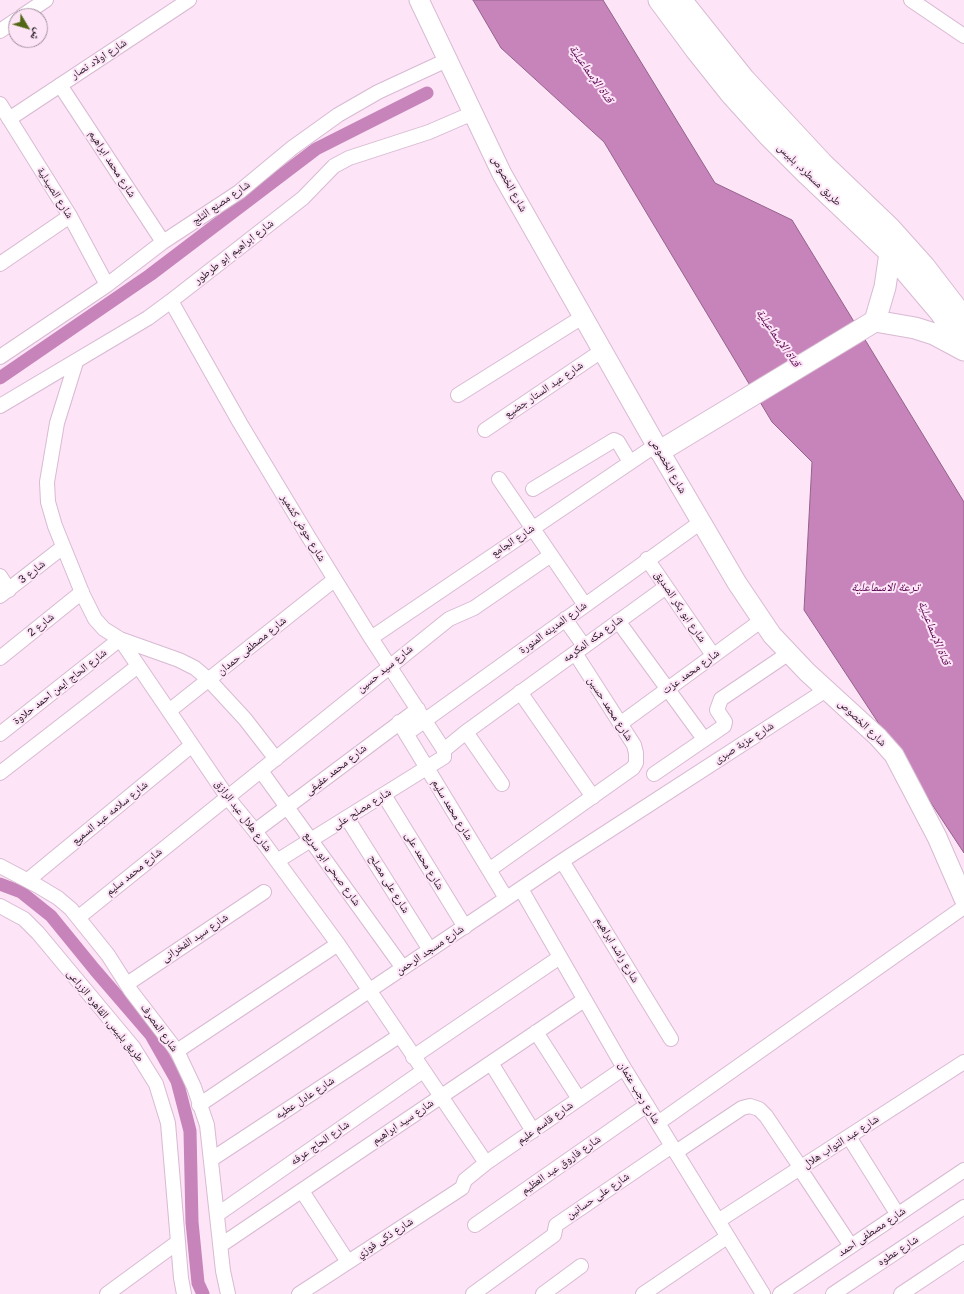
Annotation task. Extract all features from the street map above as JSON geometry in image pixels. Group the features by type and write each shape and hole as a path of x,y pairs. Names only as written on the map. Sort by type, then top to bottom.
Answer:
{"main road":[{"name":"شارع الخصوص","path":"419,0 502,174 658,448 737,583 762,620 788,652 826,690 878,737 894,756 937,837 964,899"},
{"name":"طريق مسطرد, بلبيس","path":"659,0 696,50 768,135 890,252 940,312 964,346"},
{"name":"طريق مسطرد, بلبيس","path":"681,0 744,80 822,163 889,227 924,266 964,318"},
{"path":"874,322 885,287 890,252"},
{"path":"658,448 686,436 874,322 915,328 934,334 964,350"}],"street":[{"path":"34,8 46,0"},
{"name":"شارع اولاد نصار","path":"9,119 189,0"},
{"path":"911,0 964,36"},
{"name":"شارع مصنع الثلج","path":"0,357 107,285 163,242 239,192 292,148 338,115 378,92 447,60"},
{"name":"شارع محمد ابراهيم","path":"60,85 163,242"},
{"name":"شارع الصيدلية","path":"0,104 70,216 107,285"},
{"name":"شارع ابراهيم ابو طرطور","path":"0,406 148,318 303,198 334,166 349,158 429,132 473,113"},
{"path":"0,264 70,216"},
{"name":"شارع حوض كشمير","path":"171,301 240,424 334,580 422,714 445,752"},
{"path":"458,395 584,316"},
{"name":"شارع عبد الستار جضيع","path":"485,430 603,350"},
{"path":"76,362 57,423 47,482 48,502 55,526 82,592 96,619 104,630 120,639 179,660 195,668 209,680 245,719 276,759"},
{"path":"533,489 614,440 618,442 630,462"},
{"name":"شارع الجامع","path":"371,638 630,462 658,448"},
{"path":"499,478 585,605"},
{"name":"شارع المدينه المنورة","path":"422,714 565,619 647,559 701,522"},
{"name":"شارع 3","path":"4,593 63,547"},
{"name":"شارع سيد حسين","path":"228,798 389,665 449,619 474,608 551,555"},
{"name":"شارع ابو بكر الصديق","path":"647,559 713,655"},
{"path":"0,576 4,593"},
{"name":"شارع مصطفى حمدان","path":"169,711 334,580"},
{"name":"شارع مكه المكرمه","path":"445,752 466,732 666,587"},
{"name":"شارع 2","path":"0,658 82,592"},
{"name":"شارع محمد حسين","path":"565,619 636,753 637,758 633,768 593,797"},
{"name":"شارع محمد عزت","path":"620,724 762,620"},
{"path":"618,621 704,739"},
{"name":"شارع هلال عبد الرازق","path":"120,639 228,798 255,831 338,944 486,1163"},
{"name":"شارع الحاج ايمن احمد حلاوة","path":"0,734 120,639"},
{"path":"654,774 724,726 724,722 717,710 721,699 788,652"},
{"path":"0,773 138,666"},
{"name":"شارع عزبة صبرى","path":"662,796 826,690"},
{"path":"489,870 593,797 520,692"},
{"name":"شارع محمد عفيفى","path":"255,831 422,714"},
{"name":"شارع محمد سليم","path":"402,728 506,898"},
{"path":"466,732 502,784"},
{"name":"شارع سلامه عبد السميع","path":"28,880 192,745"},
{"name":"شارع مصلح على","path":"277,861 427,768 445,752"},
{"name":"شارع صبحى ابو سريع","path":"261,771 403,968"},
{"name":"شارع محمد على","path":"384,795 464,927"},
{"name":"شارع مسجد الرحمن","path":"200,1105 506,898 662,796"},
{"name":"شارع محمد سليم","path":"79,917 228,798"},
{"name":"شارع على مصلح","path":"347,818 430,950"},
{"name":"شارع راشد ابراهيم","path":"562,861 671,1039"},
{"name":"شارع المصرف","path":"0,866 28,880 58,898 79,917 108,955 127,984 176,1051 194,1087 207,1125 212,1159 223,1271 228,1294"},
{"name":"شارع رجب عثمان","path":"520,889 624,1068 763,1294"},
{"name":"شارع سيد الفخرانى","path":"127,984 264,892"},
{"name":"طريق بلبيس, القاهره الزراعى","path":"0,906 24,919 38,933 133,1047 156,1084 168,1123 181,1278 184,1294"},
{"path":"658,1123 964,907"},
{"path":"176,1051 338,944"},
{"path":"413,1056 560,957"},
{"name":"شارع سيد ابراهيم","path":"221,1245 584,1000"},
{"path":"536,1032 579,1099"},
{"name":"شارع عادل عطيه","path":"212,1159 399,1036"},
{"name":"شارع عبد التواب هلال","path":"718,1221 964,1062"},
{"path":"491,1063 533,1131"},
{"name":"شارع قاسم عليم","path":"466,1178 624,1068"},
{"name":"شارع الحاج عرفه","path":"218,1214 423,1071"},
{"name":"شارع فاروق عبد العظيم","path":"475,1225 647,1105"},
{"name":"شارع على حسانين","path":"473,1294 554,1235 556,1224 742,1108 750,1106 759,1109 766,1116 800,1168"},
{"path":"849,1137 898,1215"},
{"path":"800,1168 851,1246"},
{"name":"شارع مصطفى احمد","path":"780,1294 964,1170"},
{"name":"شارع ذكى فوزي","path":"299,1294 462,1188 466,1178"},
{"path":"302,1191 348,1262"},
{"name":"شارع عطوه","path":"833,1294 964,1207"},
{"path":"643,1294 727,1237"},
{"path":"107,1294 178,1242"},
{"path":"902,1294 964,1252"},
{"path":"543,1294 581,1266"}],"water":[{"name":"ترعة الاسماعلية","path":"473,0 603,0 715,183 792,220 964,502 964,853 804,610 812,462 772,422 604,142 501,48"}],"waterway":[{"path":"0,378 150,275 316,149 427,93"},
{"path":"0,884 21,892 51,916 151,1035 177,1081 190,1131 192,1222 198,1283 203,1294"}],"water label":[{"name":"قناة الإسماعيلية","path":"591,74"},
{"name":"قناة الإسماعيلية","path":"778,338"},
{"name":"قناة الإسماعيلية","path":"934,633"}]}
